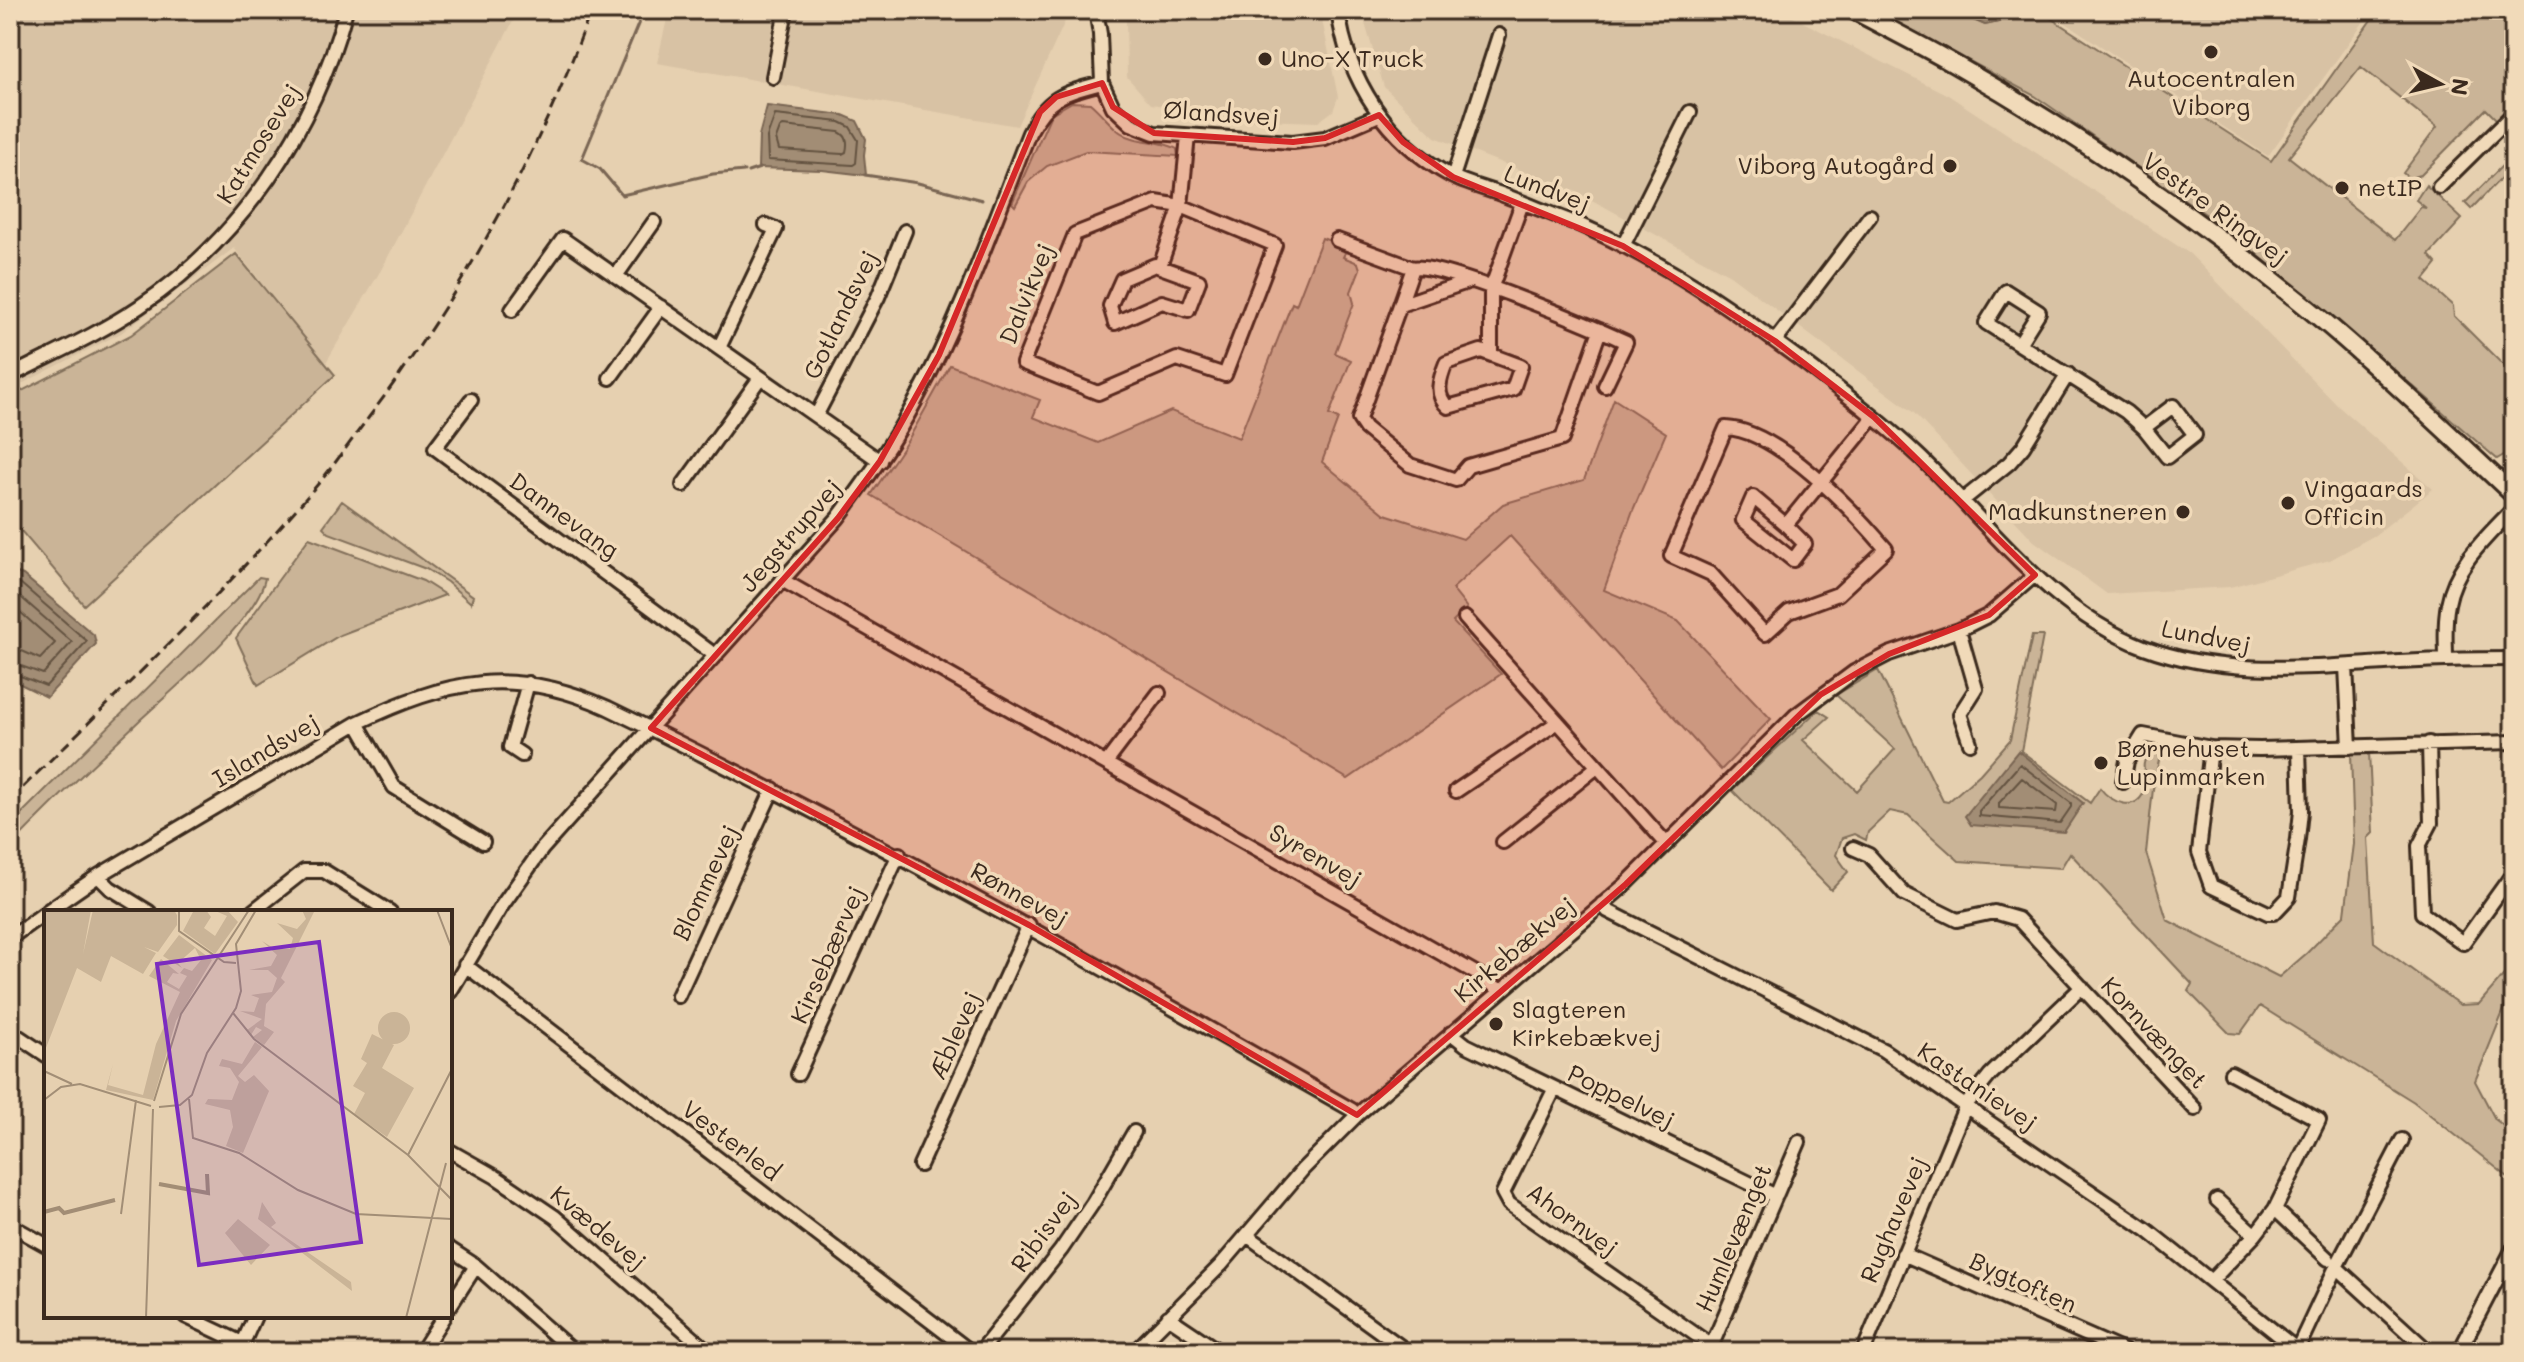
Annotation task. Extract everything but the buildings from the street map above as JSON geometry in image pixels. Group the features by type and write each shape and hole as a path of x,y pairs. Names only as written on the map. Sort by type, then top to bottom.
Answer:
{"main road":[{"name":"Vestre Ringvej","path":"1853,10 1955,64 2084,144 2231,248 2327,324 2510,491"}],"street":[{"name":"Katmosevej","path":"10,376 138,308 182,274 229,231 272,174 314,102 334,54 346,10"},
{"path":"773,77 786,10"},
{"name":"Ølandsvej","path":"1096,10 1102,83 1113,107 1131,124 1154,133 1293,142 1349,130 1379,115"},
{"name":"Lundvej","path":"1338,10 1359,82 1379,115 1403,142 1453,177 1582,226 1623,246 1680,277 1775,341 1874,417 1963,500 2035,575 2072,607 2103,627 2169,656 2244,669 2514,659"},
{"path":"1453,177 1499,35"},
{"name":"Jegstrupvej","path":"452,988 501,907 542,849 838,518 880,461 939,355 1040,112 1056,97 1102,83"},
{"path":"1623,246 1690,112"},
{"path":"2439,187 2514,113"},
{"path":"1160,266 1181,206 1188,136"},
{"name":"Dalvikvej","path":"1156,202 1181,206 1275,245 1225,375 1177,359 1098,393 1023,363 1075,234 1156,202"},
{"path":"1491,354 1491,289 1522,203"},
{"path":"1775,341 1870,216"},
{"path":"616,276 654,222"},
{"path":"719,348 776,229 766,225"},
{"name":"Gotlandsvej","path":"816,416 878,297 905,231"},
{"name":"Gotlandsvej","path":"512,310 563,239 880,461"},
{"path":"1337,240 1413,268 1421,265 1470,281 1626,342 1605,386"},
{"path":"1155,265 1160,266 1199,281 1188,310 1162,302 1115,323 1110,306 1122,279 1155,265"},
{"path":"1413,268 1359,419 1365,428 1410,465 1456,480 1468,466 1562,439 1600,330"},
{"path":"1400,305 1470,281"},
{"path":"2019,344 2039,312 2006,291 1986,323 2019,344 2068,374 2126,412 2144,428"},
{"path":"610,378 661,307"},
{"path":"1481,351 1491,354 1521,366 1513,389 1448,407 1443,404 1438,383 1446,363 1481,351"},
{"path":"1963,500 2009,463 2023,447 2068,374"},
{"path":"683,485 760,378"},
{"name":"Dannevang","path":"471,400 435,448 716,656"},
{"path":"1786,525 1874,417"},
{"path":"1726,428 1741,428 1764,438 1820,482 1862,521 1886,549 1838,594 1789,612 1765,634 1711,574 1671,556 1726,428"},
{"path":"1753,497 1786,525 1805,544 1793,560 1743,520 1753,497"},
{"path":"2446,660 2446,619 2452,588 2467,560 2514,508"},
{"name":"Kirkebækvej","path":"1134,1352 1248,1236 1303,1169 1357,1115 1602,904 1796,715 1854,672 1889,654 1959,630 1989,615 2035,575"},
{"name":"Syrenvej","path":"782,580 1467,968 1501,991"},
{"path":"1465,618 1665,842"},
{"path":"1959,630 1976,689 1960,714 1970,743"},
{"path":"2346,666 2350,747"},
{"name":"Islandsvej","path":"49,910 98,876 357,723 428,693 465,683 528,683 585,697 651,728"},
{"path":"522,755 510,747 528,683"},
{"path":"1106,763 1159,693"},
{"path":"1456,791 1558,722"},
{"path":"357,723 394,787 483,842"},
{"name":"Rønnevej","path":"651,728 899,854 1029,925 1357,1115"},
{"path":"2123,782 2127,761 2143,735 2211,748 2299,749 2514,742"},
{"path":"2429,743 2431,823 2419,846 2422,913 2463,943 2514,872"},
{"path":"2211,748 2199,852 2211,886 2268,913 2274,913 2289,897 2301,811 2299,749"},
{"path":"1503,842 1597,767"},
{"name":"Blommevej","path":"678,996 773,789"},
{"name":"Kornvænget","path":"1853,848 1869,855 1904,894 1957,920 1994,912 2018,919 2195,1109"},
{"name":"Kirsebærvej","path":"798,1074 899,854"},
{"path":"255,910 304,871 324,871 387,910"},
{"path":"98,876 110,888 145,910"},
{"name":"Kastanievej","path":"1602,904 1608,911 1883,1050 2147,1230 2294,1350"},
{"name":"Islandsvej","path":"10,938 44,913"},
{"name":"Æblevej","path":"920,1165 1029,925"},
{"name":"Vesterled","path":"465,965 971,1352"},
{"name":"Kornvænget","path":"1966,1105 1990,1075 2082,987"},
{"path":"10,1031 44,1054"},
{"name":"Poppelvej","path":"1451,1033 1466,1045 1554,1090 1776,1196"},
{"path":"2211,1281 2275,1209 2319,1120 2231,1073"},
{"name":"Ahornvej","path":"1554,1090 1503,1193 1509,1204 1710,1349"},
{"name":"Rughavevej","path":"1863,1352 1966,1105"},
{"name":"Ribisvej","path":"980,1352 1061,1250 1093,1203 1134,1132"},
{"path":"2294,1350 2332,1263 2402,1140"},
{"name":"Humlevænget","path":"1710,1349 1799,1142"},
{"name":"Kvædevej","path":"452,1152 496,1177 555,1217 709,1352"},
{"path":"2217,1200 2255,1235"},
{"path":"2275,1209 2429,1352"},
{"path":"10,1225 44,1244"},
{"path":"1248,1236 1408,1352"},
{"path":"2459,1352 2514,1247"},
{"path":"452,1250 476,1266 574,1352"},
{"name":"Bygtoften","path":"1903,1254 2126,1352"},
{"path":"452,1303 476,1266"},
{"path":"1168,1317 1220,1352"},
{"path":"188,1318 240,1348 254,1318"},
{"path":"421,1352 443,1318"}],"highlighted area":[{"path":"1102,83 1113,107 1154,133 1293,142 1325,138 1379,115 1403,142 1453,177 1623,246 1775,341 1874,417 2035,575 1989,615 1889,654 1820,695 1626,884 1357,1115 1029,925 651,728 838,518 880,461 939,355 1040,112 1056,97"}],"shaded area":[{"path":"10,10 519,10 381,270 325,364 234,248 121,333 10,390"},
{"path":"669,10 1073,10 1017,126 657,63"},
{"path":"1129,10 1320,10 1338,97 1333,111 1318,122 1258,120 1151,104 1127,77 1126,19"},
{"path":"1361,10 1779,10 1948,95 2190,254 2339,407 2433,489 2375,535 2330,560 2230,587 2107,594 2034,541 1914,413 1730,275 1579,193 1435,137 1384,87"},
{"path":"1874,10 1950,10 1985,25 1999,22 2003,10 2038,10 2271,161 2378,10 2514,10 2514,103 2498,121 2486,109 2421,175 2409,178 2403,173 2437,127 2361,67 2289,157 2395,240 2421,207 2426,208 2416,200 2426,185 2462,219 2429,255 2437,264 2424,280 2453,306 2454,316 2504,366 2514,370 2514,449 2497,459 2224,227 2035,96"},
{"path":"2046,10 2372,10 2268,156"},
{"path":"1072,102 1090,103 1120,132 1170,146 1177,149 1178,156 1086,151 1047,166 1028,182 1015,206 1012,203 1051,114"},
{"path":"2514,154 2514,184 2504,175 2471,209 2465,203"},
{"path":"1322,238 1341,245 1345,253 1343,257 1358,263 1360,269 1351,292 1354,303 1335,353 1351,360 1329,415 1338,419 1322,462 1385,514 1463,539 1503,504 1584,480 1614,399 1666,433 1633,510 1604,590 1678,621 1771,719 1721,770 1510,536 1452,589 1467,608 1453,622 1501,674 1348,779 871,495 908,440 950,365 1040,400 1033,417 1098,443 1171,411 1239,438 1292,303 1296,305"},
{"path":"236,254 335,375 84,605 10,518 10,397 131,335"},
{"path":"342,501 473,596 471,603 426,569 329,533 323,527"},
{"path":"309,538 423,581 445,595 340,635 258,685 236,638"},
{"path":"259,577 265,578 259,595 231,633 10,847 10,825"},
{"path":"2032,636 2043,636 2021,751 2090,803 2100,788 2117,802 2130,804 2141,797 2145,789 2146,757 2162,746 2153,789 2146,853 2167,920 2279,977 2345,914 2354,844 2351,753 2369,752 2373,833 2368,838 2374,942 2460,1005 2479,1004 2514,963 2514,985 2475,1081 2495,1119 2514,1134 2514,1182 2414,1102 2260,1006 2240,1034 2229,1033 2188,991 2192,984 2070,853 2061,868 1959,861 1908,815 1890,811 1868,832 1866,840 1854,834 1842,838 1836,855 1848,872 1831,890 1732,790 1818,710 1829,717 1803,740 1857,791 1895,749 1836,695 1878,670 1943,801 1948,802 1980,774 2010,740"}],"water":[{"path":"1950,10 2003,10 1999,22 1985,25"},
{"path":"767,106 843,115 857,121 866,139 866,175 758,168 759,136"},
{"path":"14,572 23,575 94,635 96,644 47,697 10,679 10,575"},
{"path":"2018,751 2083,803 2064,832 1971,825 1965,816"}],"waterway":[{"path":"644,10 582,159 600,169 622,195 713,174 744,171"},
{"path":"748,172 760,168"},
{"path":"865,175 918,183 982,200"}],"railway":[{"path":"10,800 244,566 318,484 369,417 436,322 495,222 547,118 591,10"}],"place":[{"name":"Autocentralen Viborg","path":"2211,52"},
{"name":"Uno-X Truck","path":"1265,59"},
{"name":"Viborg Autogård","path":"1950,166"},
{"name":"netIP","path":"2342,188"},
{"name":"Vingaards Officin","path":"2288,503"},
{"name":"Madkunstneren","path":"2183,512"},
{"name":"Børnehuset Lupinmarken","path":"2101,763"},
{"name":"Slagteren Kirkebækvej","path":"1496,1024"}]}
